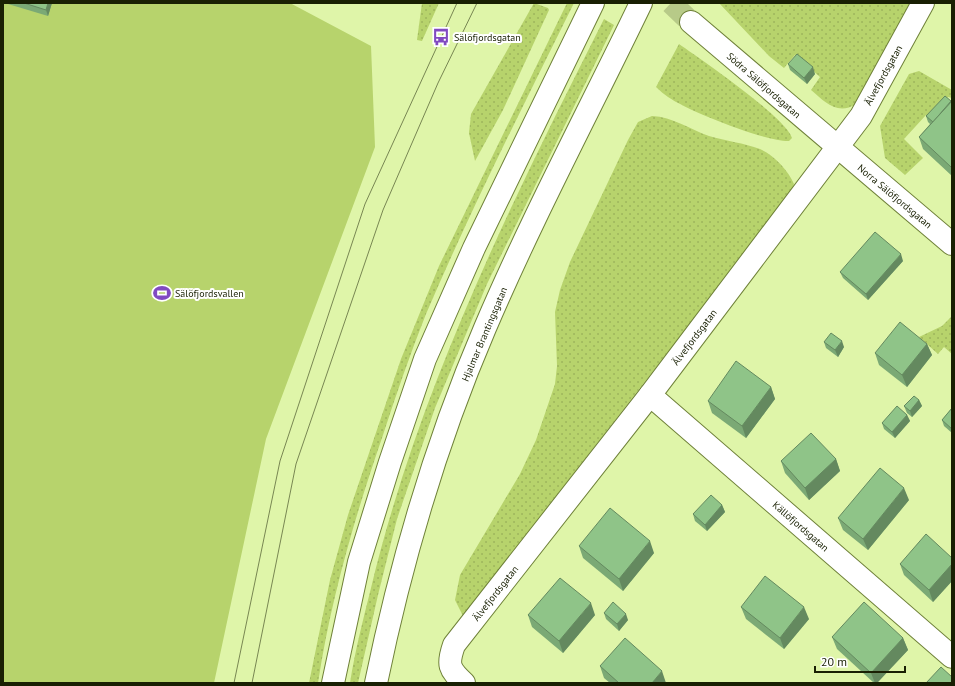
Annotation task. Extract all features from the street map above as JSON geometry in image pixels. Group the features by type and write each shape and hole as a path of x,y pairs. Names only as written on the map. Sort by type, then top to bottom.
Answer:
{"street":[{"path":"332,683 361,555 390,462 426,359 474,248 593,3"},
{"name":"Hjalmar Brantingsgatan","path":"376,683 387,630 414,525 448,421 512,267 641,3"},
{"name":"Älvefjordsgatan","path":"464,683 452,671 449,659 454,645 650,395 861,116 923,3"},
{"name":"Södra Sälöfjordsgatan","path":"691,22 837,148"},
{"name":"Norra Sälöfjordsgatan","path":"837,148 952,244"},
{"name":"Källöfjordsgatan","path":"650,395 952,656"}],"green space":[{"name":"Sälöfjordsvallen","path":"3,3 290,3 371,46 375,147 266,439 214,683 3,683"},
{"path":"422,3 439,3 422,41 417,40"},
{"path":"534,3 548,8 549,10 503,110 475,161 469,133 471,114"},
{"path":"567,3 574,3 479,197 420,329 373,465 345,558 323,651 318,683 309,683 330,580 348,515 401,359 439,266"},
{"path":"719,3 912,3 856,104 849,107 837,108 831,106 811,90 820,77 795,55 784,68 769,56"},
{"path":"604,19 614,25 487,284 435,408 397,519 358,683 350,683 362,624 391,514 441,369 502,227"},
{"path":"679,44 759,103 787,129 792,138 789,141 763,137 727,125 678,103 660,91 656,87"},
{"path":"919,71 952,90 952,98 948,97 930,118 926,115 904,139 923,158 905,175 885,158 880,126 909,74"},
{"path":"652,116 674,121 709,136 760,149 780,164 788,173 794,184 789,196 463,616 455,600 460,575 520,474 536,440 555,384 557,366 555,312 560,290 570,262 638,122"},
{"path":"952,316 952,354 944,347 938,354 919,337 942,326"}],"building":[{"path":"24,3 48,3 46,10"},
{"path":"797,54 813,67 804,78 788,64"},
{"path":"945,96 951,101 933,122 926,116"},
{"path":"952,101 952,166 951,167 919,137"},
{"path":"875,232 901,254 866,294 840,272"},
{"path":"900,322 927,344 902,375 875,353"},
{"path":"831,333 842,341 835,350 824,342"},
{"path":"736,361 771,387 742,426 708,401"},
{"path":"914,396 919,400 910,411 904,406"},
{"path":"897,406 907,415 892,432 882,423"},
{"path":"952,408 952,429 942,420"},
{"path":"811,433 836,459 805,488 781,461"},
{"path":"880,468 904,488 863,539 838,518"},
{"path":"711,495 722,505 705,525 693,514"},
{"path":"610,508 650,541 619,579 579,546"},
{"path":"926,534 952,558 952,564 929,590 900,564"},
{"path":"765,576 804,607 780,638 741,607"},
{"path":"560,578 591,603 559,641 528,615"},
{"path":"613,602 626,614 617,624 604,613"},
{"path":"864,602 903,638 871,673 832,637"},
{"path":"625,638 662,671 652,683 619,683 600,666"},
{"path":"941,667 952,677 952,683 926,683"}],"tunnel":[{"path":"671,3 691,22"}],"tram line":[{"path":"234,683 280,461 365,204 457,3"},
{"path":"252,683 296,464 383,210 438,83 477,3"}],"place":[{"name":"Sälöfjordsgatan","path":"441,37"},
{"name":"Sälöfjordsvallen","path":"162,293"}]}
